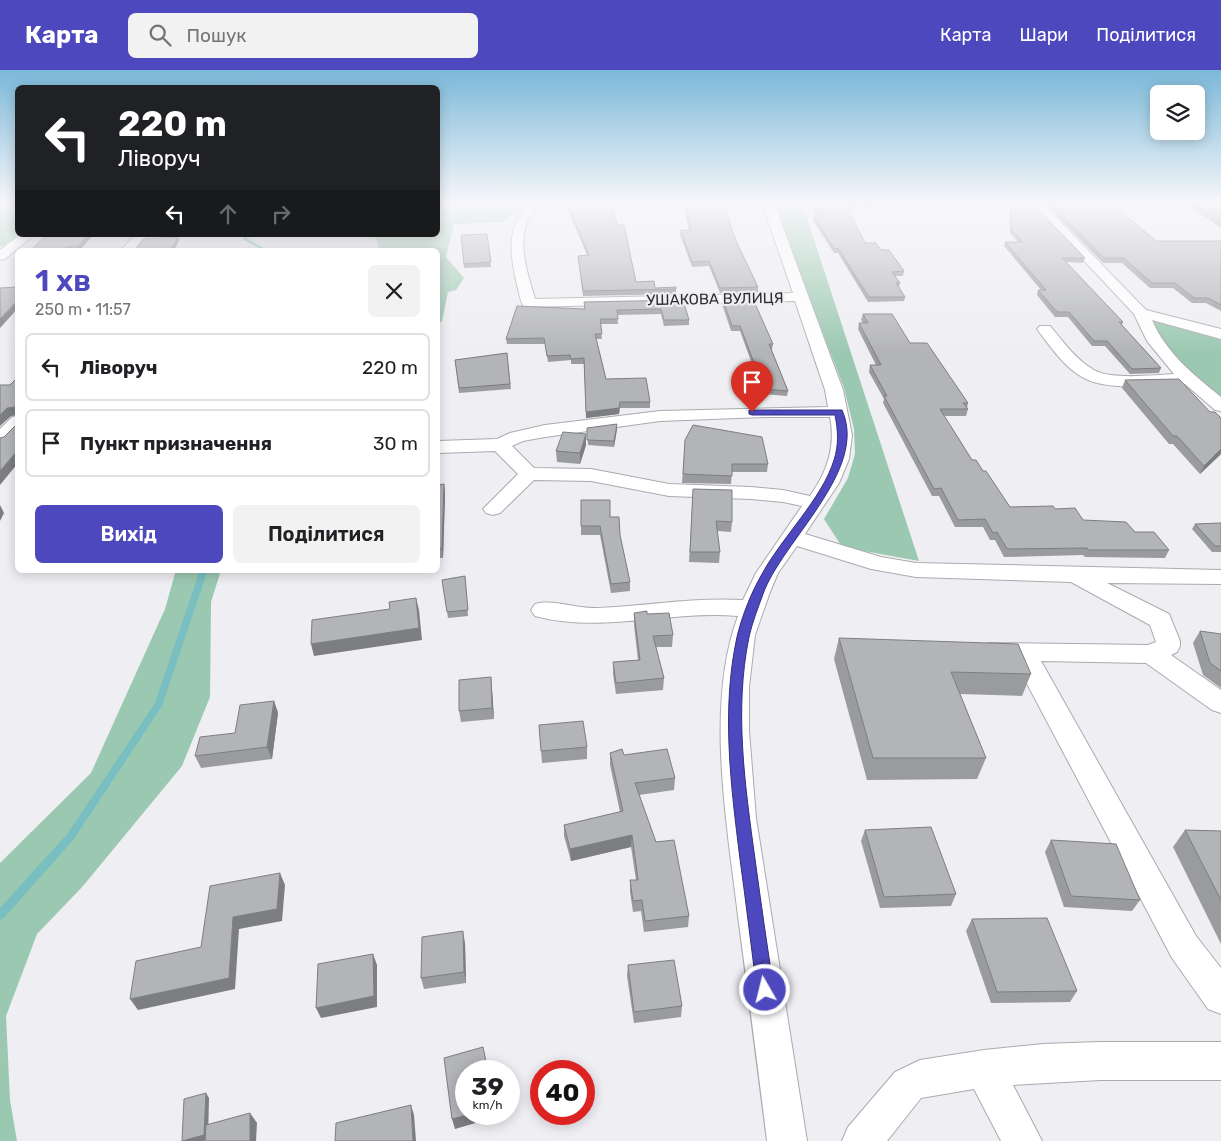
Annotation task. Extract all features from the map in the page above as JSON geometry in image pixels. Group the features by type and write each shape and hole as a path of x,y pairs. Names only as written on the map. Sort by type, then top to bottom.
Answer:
{"street":[{"name":"УШАКОВА ВУЛИЦЯ","path":"517,253 528,304 800,297"},
{"path":"785,253 828,370 843,435 839,460 829,482 767,573 743,635 736,687 737,768 748,872 787,1141"},
{"path":"1084,253 1142,313 1146,326 1159,349 1188,379 1221,406"},
{"path":"1142,313 1221,334"},
{"path":"1045,329 1078,366 1093,377 1110,379 1188,379"},
{"path":"440,447 500,445 527,434 623,419 736,412 839,412"},
{"path":"0,440 15,424"},
{"path":"500,445 529,474 591,475 669,490 751,493 783,496 815,503"},
{"path":"493,509 529,474"},
{"path":"791,537 892,566 949,571 1221,577"},
{"path":"966,652 1151,654 1168,646 1160,620 1074,575"},
{"path":"543,610 594,616 715,606 752,609"},
{"path":"1023,652 1184,947 1221,997"},
{"path":"1151,654 1221,703"},
{"path":"862,1141 908,1085 920,1079 1044,1063 1221,1061"},
{"path":"984,1070 1022,1141"}],"green space":[{"path":"440,253 447,253 446,257 464,278 456,290 448,292 442,321 440,322"},
{"path":"792,253 818,253 919,561 842,547 824,519 848,478 855,454 854,429 844,388"},
{"path":"1152,320 1221,340 1221,399 1163,349"},
{"path":"175,573 220,573 211,602 210,697 182,766 83,886 37,934 6,1016 10,1100 17,1141 0,1141 0,863 91,773 165,609"}],"building":[{"path":"463,253 490,253 491,262 464,264"},
{"path":"588,253 630,253 636,282 654,281 655,288 676,287 676,289 583,291 578,256 589,255"},
{"path":"689,253 742,253 758,287 720,288 709,261 692,262"},
{"path":"841,253 891,253 904,271 892,272 900,283 896,283 905,297 869,297"},
{"path":"1014,253 1080,253 1085,258 1062,258 1123,322 1119,322 1161,368 1132,369 1107,341 1094,341 1069,312 1057,312 1038,290 1046,290"},
{"path":"1099,253 1221,253 1221,305 1208,298 1194,298 1175,283 1152,283 1124,258 1104,258"},
{"path":"15,287 15,303 0,319 0,288"},
{"path":"753,299 773,344 769,344 788,391 764,389 740,326 732,326 723,300"},
{"path":"683,300 689,320 664,320 661,309 617,310 618,319 600,319 602,334 595,334 606,379 646,378 650,402 620,402 619,408 586,412 584,358 571,359 570,355 547,356 544,338 506,339 517,306 585,309 584,302"},
{"path":"863,314 892,314 910,343 927,343 968,403 963,403 968,409 940,409 972,460 976,460 983,471 986,471 1010,507 1053,506 1055,509 1075,508 1083,520 1126,522 1135,532 1154,532 1169,550 1007,549 997,532 993,533 985,519 958,520 941,488 934,489 884,396 887,396 870,365 881,365 859,323 868,323"},
{"path":"507,353 510,384 459,388 455,360"},
{"path":"1179,379 1210,412 1215,412 1221,418 1221,449 1204,466 1177,436 1173,436 1125,380"},
{"path":"15,380 15,407 7,408 0,415 0,385 10,385"},
{"path":"617,424 614,441 587,440 587,428"},
{"path":"693,425 762,437 768,464 732,464 732,476 683,474 685,440"},
{"path":"15,426 15,454 0,471 0,438 4,437"},
{"path":"563,432 586,434 580,453 556,451"},
{"path":"444,484 442,548 440,548 440,485"},
{"path":"693,489 732,490 732,522 716,521 720,552 690,552"},
{"path":"581,500 610,500 610,517 619,517 620,535 630,582 611,584 600,526 581,526"},
{"path":"1221,523 1221,546 1215,546 1195,524"},
{"path":"465,576 468,610 447,612 442,580"},
{"path":"416,598 419,628 311,644 312,620 390,609 389,602"},
{"path":"647,611 647,614 669,613 673,635 653,636 664,678 616,683 613,662 640,660 634,613"},
{"path":"1200,631 1221,634 1221,671 1210,663"},
{"path":"839,638 1018,644 1031,674 951,672 986,758 873,758"},
{"path":"491,677 492,708 459,711 459,680"},
{"path":"274,701 267,747 195,756 200,737 235,733 240,705"},
{"path":"583,721 587,747 541,751 539,725"},
{"path":"622,749 624,755 667,749 675,778 635,783 656,842 674,840 689,916 645,921 642,900 633,901 630,880 638,880 632,835 570,849 564,825 623,811 610,753"},
{"path":"931,827 956,894 884,897 865,830"},
{"path":"1185,830 1221,831 1221,900"},
{"path":"1051,840 1116,844 1140,900 1071,896"},
{"path":"280,873 277,909 233,917 229,978 130,999 136,961 201,947 210,886"},
{"path":"1047,918 1077,991 997,992 972,919"},
{"path":"463,931 464,972 421,978 422,937"},
{"path":"373,954 374,996 316,1008 318,964"},
{"path":"674,960 682,1006 634,1012 628,965"},
{"path":"483,1047 486,1060 455,1060 455,1118 452,1119 444,1058"},
{"path":"206,1093 204,1135 182,1141 184,1099"},
{"path":"411,1105 413,1141 335,1141 336,1123"},
{"path":"250,1113 250,1141 205,1141 206,1125"}],"waterway":[{"path":"0,915 71,836 159,704 203,573"}],"route":[{"path":"752,412 839,412 843,435 839,460 835,471 767,573 758,592 743,635 738,668 735,730 741,818 765,990"}]}
